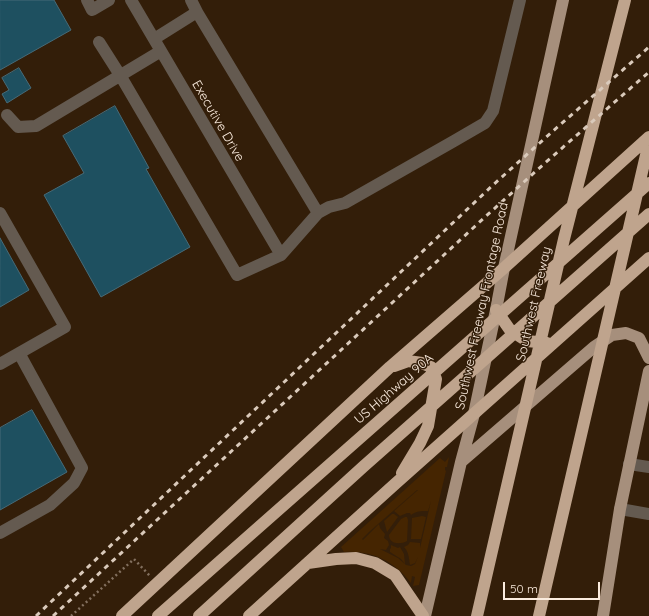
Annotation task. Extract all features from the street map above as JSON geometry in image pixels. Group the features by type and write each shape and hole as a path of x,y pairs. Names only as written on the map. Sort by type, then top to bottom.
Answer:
{"highway":[{"name":"Southwest Freeway","path":"477,616 564,239 625,0"},
{"path":"122,616 390,367 504,268 649,137"},
{"path":"636,148 649,143"},
{"path":"538,616 649,143"},
{"name":"US Highway 90A","path":"158,616 649,183"},
{"path":"198,616 364,466 649,214"},
{"path":"249,616 649,258"},
{"path":"496,310 510,330 527,341 553,343"},
{"path":"390,367 408,361 422,363 431,367 436,379 428,426 420,443 395,484"},
{"path":"308,562 336,558 356,558 375,563 395,575 424,616"}],"main road":[{"name":"Southwest Freeway Frontage Road","path":"424,616 474,414 504,268 563,0"},
{"path":"461,462 594,347 612,335 626,333 639,338 649,358"},
{"path":"602,616 620,509 649,371"}],"street":[{"path":"87,0 92,10 109,0"},
{"name":"Executive Drive","path":"131,0 281,255"},
{"path":"190,0 318,213"},
{"path":"100,42 237,275 281,255 318,213 329,207 345,203 485,123 494,111 520,0"},
{"path":"154,39 197,12"},
{"path":"7,114 18,127 36,126 161,51"},
{"path":"0,213 64,327 0,364"},
{"path":"0,534 50,505 74,483 82,468 19,353"},
{"path":"629,464 649,467"},
{"path":"620,509 649,514"}],"path":[{"path":"71,616 134,559 157,583"}],"shaded area":[{"path":"449,457 447,467 445,467 446,471 419,585 413,586 415,577 412,576 411,583 404,575 382,558 364,553 344,552 341,547 440,458 445,462","holes":["418,490 394,511 400,516 407,513 410,513 411,515 428,511 431,501 420,548 420,543 410,542 404,547 408,553 410,565 415,563 418,557 415,564 411,566 406,565 398,558 380,549 386,550 389,545 388,541 384,538 385,534 380,528 379,524 363,540 362,539 369,532"]},
{"path":"392,514 398,517 387,532 384,521"},
{"path":"422,516 426,517 421,539 411,539 412,518"},
{"path":"407,517 408,520 407,541 395,543 389,538 389,535 401,519"},
{"path":"391,545 398,548 400,547 404,554 405,564 401,559 390,552"}],"building":[{"path":"0,0 54,0 71,30 0,70"},
{"path":"19,68 31,88 7,103 2,94 9,90 2,78"},
{"path":"115,106 149,168 146,169 190,247 101,297 44,195 84,173 63,136"},
{"path":"0,238 29,290 0,307"},
{"path":"32,410 67,472 0,510 0,428"}],"railway":[{"path":"36,616 493,185 649,47"},
{"path":"53,616 485,217 649,72"}]}
